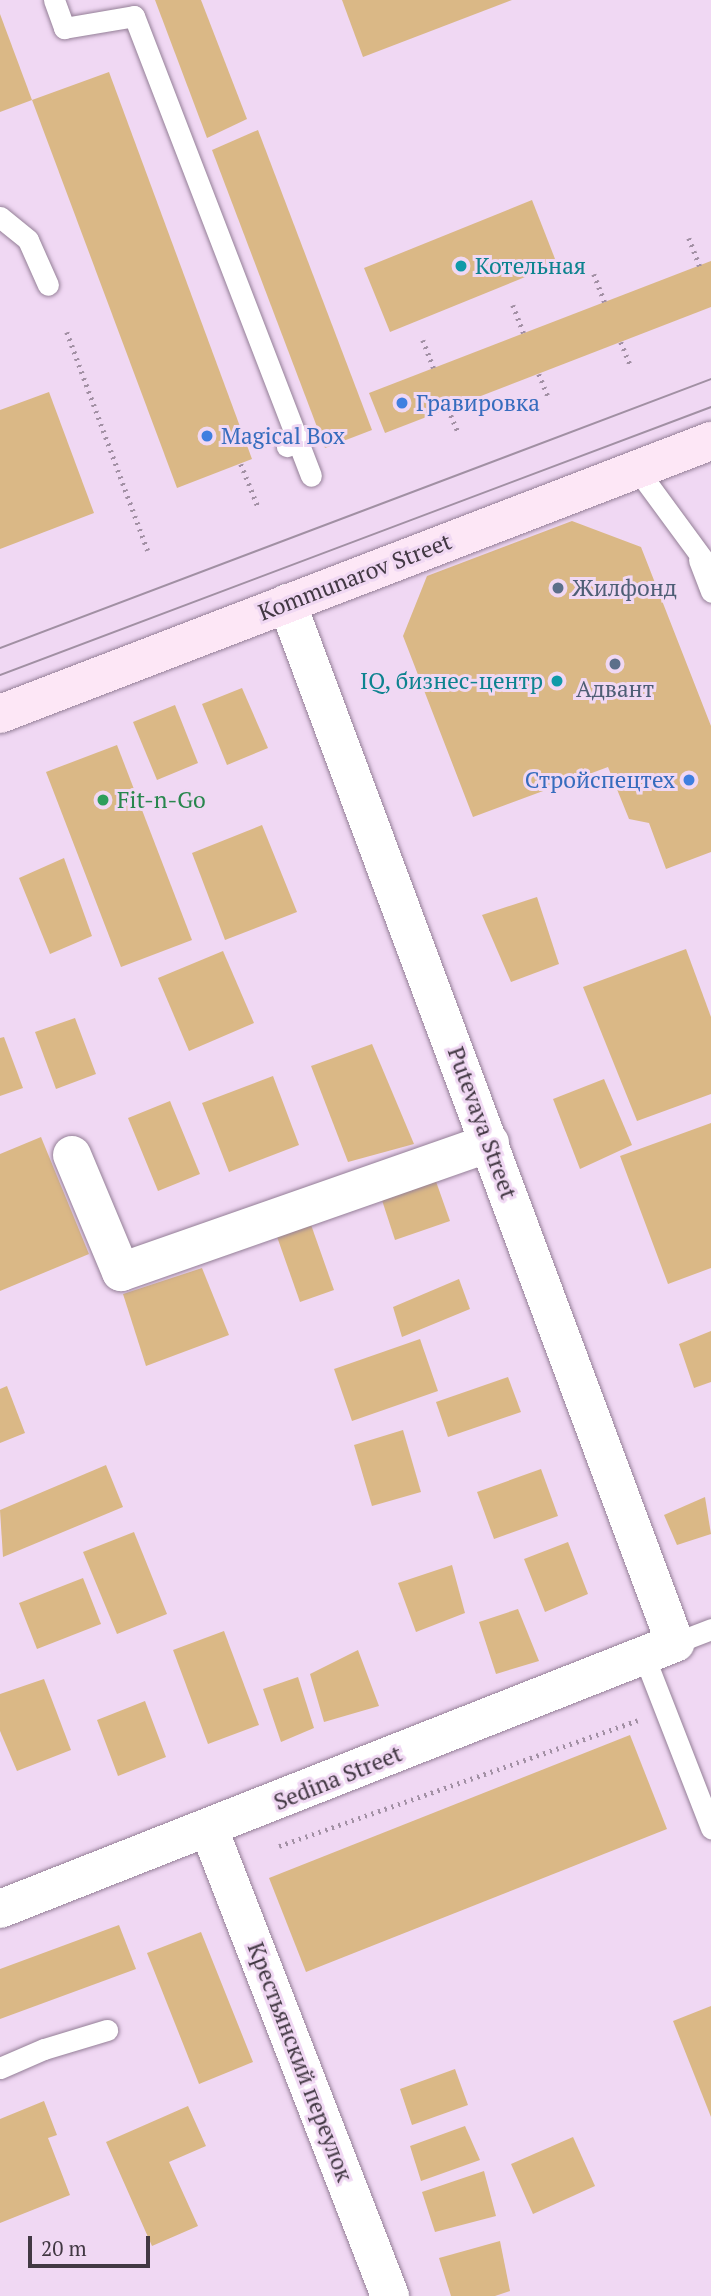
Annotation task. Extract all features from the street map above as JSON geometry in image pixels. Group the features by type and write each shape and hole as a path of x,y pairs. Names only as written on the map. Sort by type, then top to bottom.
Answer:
{"main road":[{"name":"Kommunarov Street","path":"0,714 711,441"}],"street":[{"name":"Putevaya Street","path":"287,603 490,1143 660,1649"},
{"path":"72,1155 121,1272 490,1143"},
{"name":"Sedina Street","path":"0,1909 209,1829 660,1649"},
{"name":"Крестьянский переулок","path":"209,1829 390,2296"}],"lane":[{"path":"54,0 64,28 134,16 292,444 311,476"},
{"path":"0,216 28,240 48,285"},
{"path":"636,468 711,570"},
{"path":"696,551 711,592"},
{"path":"711,1629 660,1649 665,1710 711,1828"},
{"path":"0,2068 107,2030"}],"path":[{"path":"689,238 700,266"},
{"path":"594,274 605,302"},
{"path":"513,305 524,333"},
{"path":"67,332 148,551"},
{"path":"423,340 433,368"},
{"path":"621,342 631,368"},
{"path":"539,373 549,399"},
{"path":"449,409 459,433"},
{"path":"241,464 259,509"},
{"path":"223,1865 665,1710"}],"building":[{"path":"155,0 201,0 247,119 207,138"},
{"path":"342,0 512,0 363,57"},
{"path":"0,14 32,100 0,112"},
{"path":"109,72 252,459 177,488 32,100"},
{"path":"258,130 372,430 325,448 212,150"},
{"name":"Котельная","path":"532,200 557,264 390,332 364,268"},
{"path":"711,261 711,307 385,433 369,393"},
{"path":"49,392 94,513 0,549 0,410"},
{"name":"IQ, бизнес-центр","path":"572,521 641,547 711,726 711,852 666,869 649,823 629,819 608,767 473,817 403,636 427,576"},
{"path":"242,688 268,748 227,765 202,704"},
{"path":"175,705 198,763 157,780 133,722"},
{"path":"117,745 192,940 121,967 46,772"},
{"path":"262,825 297,912 225,940 192,853"},
{"path":"64,858 92,936 50,954 19,878"},
{"path":"537,897 559,964 511,982 482,915"},
{"path":"686,949 711,1017 711,1094 637,1121 583,987"},
{"path":"223,951 254,1023 189,1051 158,978"},
{"path":"75,1018 96,1074 56,1089 35,1032"},
{"path":"4,1037 23,1088 0,1096 0,1038"},
{"path":"372,1044 414,1144 348,1162 311,1066"},
{"path":"273,1076 299,1145 229,1172 202,1103"},
{"path":"604,1079 632,1145 580,1169 553,1099"},
{"path":"170,1101 200,1174 158,1191 128,1118"},
{"path":"711,1123 711,1268 668,1284 620,1156"},
{"path":"41,1137 89,1254 0,1291 0,1154"},
{"path":"433,1173 450,1221 395,1240 379,1191"},
{"path":"309,1219 334,1290 300,1302 275,1231"},
{"path":"202,1268 229,1335 146,1366 123,1294"},
{"path":"459,1279 470,1309 402,1337 393,1307"},
{"path":"711,1331 711,1382 694,1388 679,1344"},
{"path":"420,1339 438,1391 352,1421 334,1369"},
{"path":"508,1377 521,1412 448,1437 436,1402"},
{"path":"7,1386 25,1433 0,1443 0,1389"},
{"path":"403,1430 421,1492 372,1506 354,1445"},
{"path":"106,1465 123,1507 3,1557 0,1510"},
{"path":"541,1469 558,1516 494,1539 477,1492"},
{"path":"705,1497 711,1534 677,1545 664,1515"},
{"path":"134,1532 167,1614 117,1634 83,1552"},
{"path":"568,1542 588,1594 545,1612 524,1559"},
{"path":"452,1565 465,1613 416,1632 398,1583"},
{"path":"83,1578 101,1624 37,1649 19,1603"},
{"path":"518,1609 539,1661 496,1674 479,1622"},
{"path":"224,1631 259,1725 208,1744 173,1650"},
{"path":"358,1650 379,1706 324,1722 310,1674"},
{"path":"298,1677 314,1728 281,1742 263,1689"},
{"path":"44,1679 71,1750 17,1771 0,1731 0,1694"},
{"path":"145,1701 166,1757 118,1776 97,1720"},
{"path":"630,1735 667,1829 306,1972 269,1878"},
{"path":"119,1925 136,1969 0,2019 0,1969"},
{"path":"201,1932 253,2062 199,2084 147,1953"},
{"path":"711,2006 711,2117 673,2021"},
{"path":"455,2069 468,2105 412,2125 400,2089"},
{"path":"44,2101 57,2135 48,2138 70,2195 0,2223 0,2119"},
{"path":"188,2106 206,2146 169,2162 198,2226 152,2246 106,2142"},
{"path":"465,2126 480,2160 421,2181 410,2146"},
{"path":"573,2137 595,2186 533,2214 511,2164"},
{"path":"484,2171 496,2216 435,2232 422,2192"},
{"path":"500,2241 510,2291 495,2296 451,2296 439,2258"}],"tram line":[{"path":"0,648 711,379"},
{"path":"0,675 711,407"}],"place":[{"name":"Котельная","path":"461,266"},
{"name":"Гравировка","path":"402,403"},
{"name":"Magical Box","path":"207,436"},
{"name":"Жилфонд","path":"558,588"},
{"name":"Адвант","path":"615,664"},
{"name":"IQ, бизнес-центр","path":"557,681"},
{"name":"Стройспецтех","path":"689,780"},
{"name":"Fit-n-Go","path":"103,800"}]}
